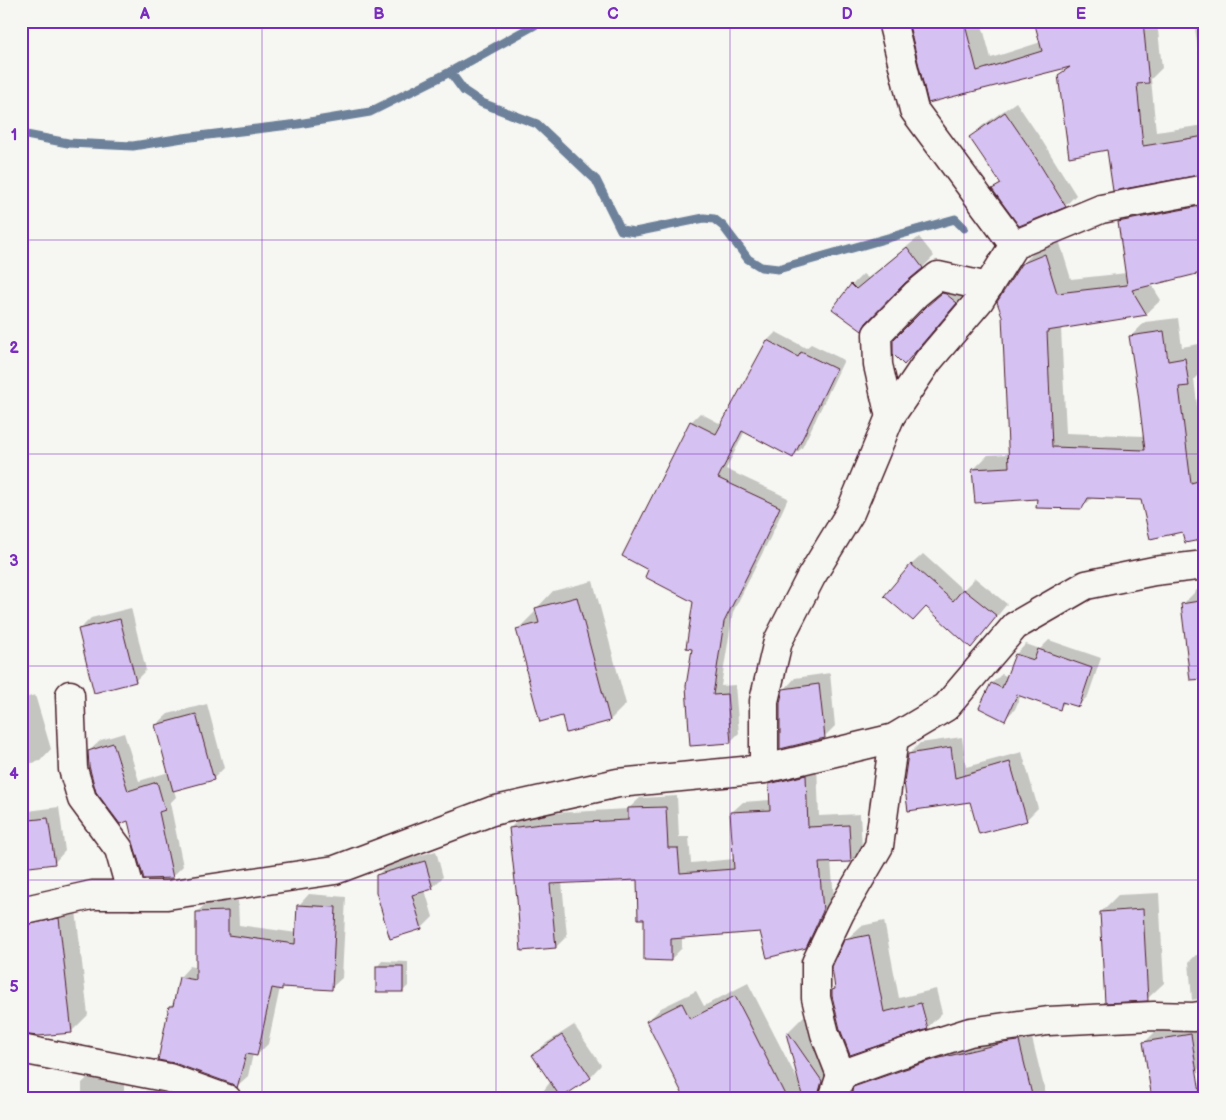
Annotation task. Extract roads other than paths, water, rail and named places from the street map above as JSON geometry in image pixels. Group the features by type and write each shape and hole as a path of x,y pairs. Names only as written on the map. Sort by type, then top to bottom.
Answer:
{"street":[{"path":"892,21 914,110 1014,245"},
{"path":"764,768 764,701 778,641 811,577 850,513 890,417 928,361 979,301 1014,245 1101,209 1205,189"},
{"path":"890,417 878,366 877,334 916,294 938,276 988,286"},
{"path":"21,911 92,895 167,895 335,870 492,811 618,783 764,768 894,738 946,707 1015,626 1086,586 1154,571 1205,565"},
{"path":"70,695 73,769 82,799 119,849 132,895"},
{"path":"894,738 879,846 840,913 816,963 816,998 837,1087 897,1055 970,1032 1048,1021 1154,1016 1193,1017 1205,1015"},
{"path":"21,1049 168,1078 226,1099"}],"waterway":[{"path":"21,134 68,143 133,146 298,124 370,112 450,72 542,21"},
{"path":"450,72 464,91 482,103 537,124 596,180 621,230 635,232 704,218 714,219 723,226 748,259 761,267 778,269 955,219 964,228"}]}
